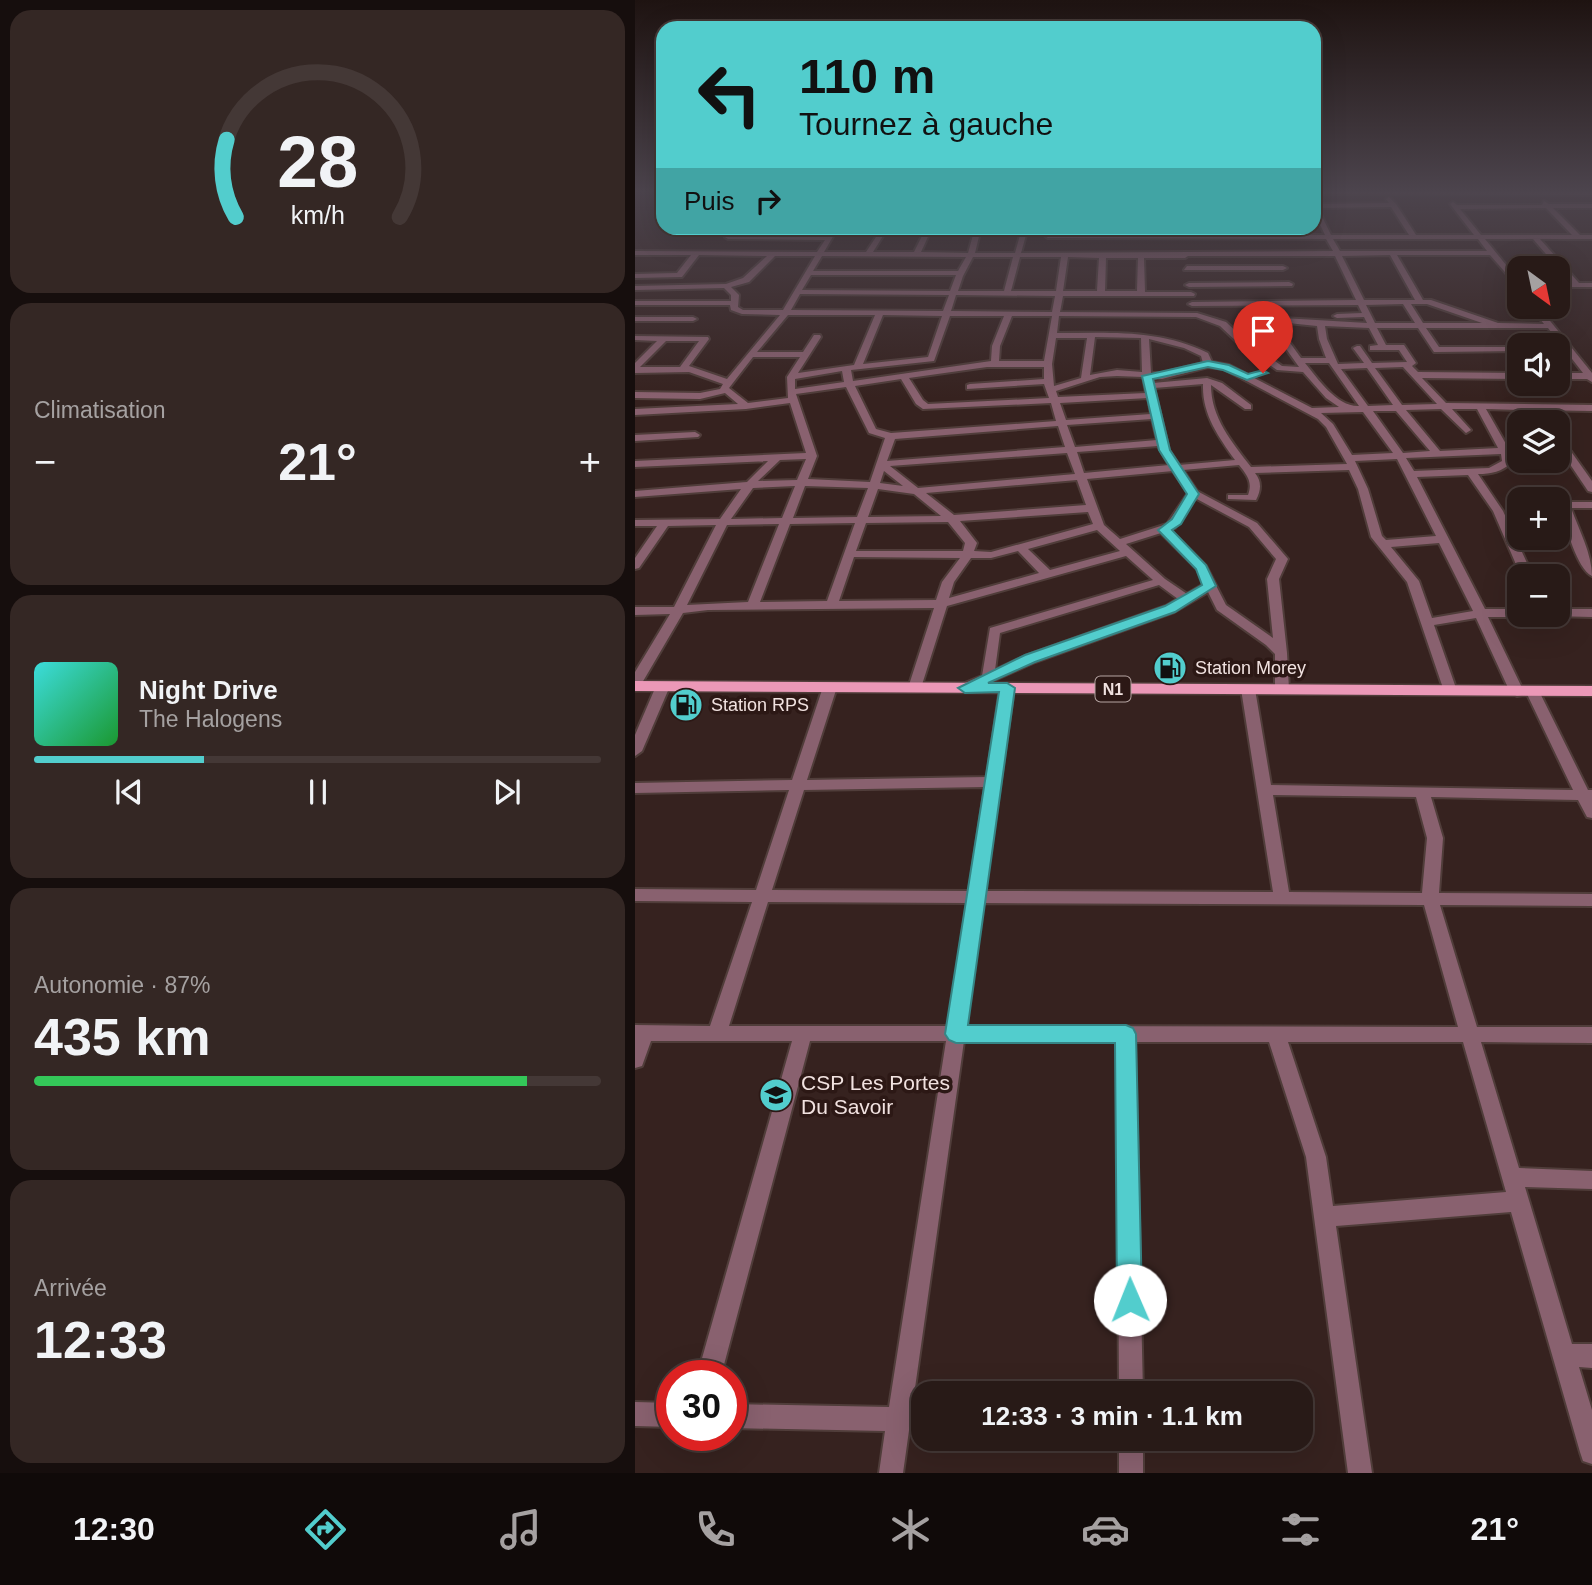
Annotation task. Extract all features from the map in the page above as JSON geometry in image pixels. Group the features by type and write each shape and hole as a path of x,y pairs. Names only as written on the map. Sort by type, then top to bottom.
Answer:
{"main road":[{"name":"N1","path":"635,684 1592,691"}],"street":[{"path":"635,275 679,275 691,260"},
{"path":"635,288 726,286 746,280 767,260"},
{"path":"635,395 700,396 727,386 785,313 815,260"},
{"path":"791,377 858,366 931,359 944,313 968,260"},
{"path":"1007,292 1017,260"},
{"path":"1064,260 1048,363 1051,391 1071,450 1099,526 1161,581 1186,599"},
{"path":"1101,293 1103,260"},
{"path":"1141,260 1141,293"},
{"path":"1186,260 1192,304 1201,317 1223,324 1241,341 1280,368"},
{"path":"1279,260 1296,302"},
{"path":"1340,260 1383,348"},
{"path":"1396,260 1420,302"},
{"path":"1555,260 1577,285"},
{"path":"635,275 642,268"},
{"path":"1187,268 1283,268"},
{"path":"807,273 960,273"},
{"path":"797,292 1141,293 1289,284"},
{"path":"1570,285 1592,285"},
{"path":"726,286 735,295 734,308 742,312 1228,318"},
{"path":"1405,302 1437,350 1507,349"},
{"path":"1192,304 1420,302 1443,306 1498,326"},
{"path":"635,303 735,303"},
{"path":"858,366 880,313"},
{"path":"995,363 996,346 1008,314"},
{"path":"1350,410 1338,404 1306,370 1276,329 1287,320 1367,315"},
{"path":"1239,318 1371,326 1549,326"},
{"path":"636,320 693,319 675,339"},
{"path":"1544,319 1553,333"},
{"path":"1321,324 1321,334 1334,364 1411,474 1481,613 1525,692 1588,794 1592,813"},
{"path":"1052,336 1165,337 1205,355 1208,364"},
{"path":"1085,379 1091,336"},
{"path":"1145,336 1149,386 1162,443 1177,468 1193,494 1253,525 1282,559 1273,579 1283,689"},
{"path":"753,606 812,456 793,396 791,377 817,337"},
{"path":"635,338 705,340 683,368"},
{"path":"663,339 640,358 635,369 683,368 727,386 746,406"},
{"path":"1298,360 1369,366 1413,363 1401,347 1357,348 1369,366 1398,407 1436,452"},
{"path":"749,355 808,354"},
{"path":"1570,357 1591,377"},
{"path":"644,427 849,383 995,363 1048,363"},
{"path":"1149,386 1162,376 1208,364 1226,367 1253,376 1312,411 1330,426 1363,489 1372,529 1381,544 1413,581 1450,691"},
{"path":"1405,364 1466,430"},
{"path":"846,368 849,383 872,431 891,436 1156,416"},
{"path":"957,368 971,390 1051,391 1207,382 1219,385 1249,407"},
{"path":"1269,371 1280,368 1306,370"},
{"path":"903,375 919,402 926,407 1051,391 1085,379 1117,373 1149,386"},
{"path":"1415,375 1507,376"},
{"path":"1570,376 1591,377"},
{"path":"1207,382 1206,392 1214,418 1255,480 1252,498 1232,498"},
{"path":"1312,411 1443,405 1592,408"},
{"path":"1411,474 1471,472 1501,467 1507,462 1505,452 1480,406"},
{"path":"635,412 644,427"},
{"path":"644,427 695,435"},
{"path":"832,604 891,436"},
{"path":"881,464 1162,443"},
{"path":"635,494 801,483 874,483 914,491 1177,468 1351,463 1436,452 1505,452"},
{"path":"635,684 678,610 723,522 747,487 779,456"},
{"path":"635,464 812,456"},
{"path":"1570,457 1592,489"},
{"path":"881,464 949,519 969,539 967,556 948,582 940,604 915,688"},
{"path":"1471,472 1498,511 1522,564"},
{"path":"635,611 708,606 940,604 1048,575 1164,530 1176,522 1193,494"},
{"path":"1592,505 1565,505 1579,548 1592,573"},
{"path":"635,523 949,519 1093,508"},
{"path":"635,566 665,523"},
{"path":"850,554 991,555 1099,526"},
{"path":"1164,530 1202,568 1221,607 1281,653"},
{"path":"1381,544 1443,539"},
{"path":"1020,547 1048,575"},
{"path":"1579,548 1592,548"},
{"path":"988,677 994,631 1161,581"},
{"path":"965,688 1030,659 1170,609 1210,586"},
{"path":"1427,623 1481,613 1507,613"},
{"path":"1570,613 1592,613"},
{"path":"635,751 663,686"},
{"path":"717,1033 830,687"},
{"path":"891,1473 1007,688"},
{"path":"1248,690 1282,898"},
{"path":"635,788 993,782"},
{"path":"1264,790 1588,794"},
{"path":"1422,793 1435,838 1430,899 1592,1452"},
{"path":"635,895 1592,900"},
{"path":"635,1060 640,1033 1592,1035"},
{"path":"714,1360 803,1034"},
{"path":"1126,1034 1131,1381"},
{"path":"1276,1035 1311,1138 1360,1473"},
{"path":"1513,1177 1592,1180"},
{"path":"1324,1217 1520,1201"},
{"path":"1564,1355 1592,1356"},
{"path":"635,1414 656,1415"},
{"path":"747,1416 899,1419"},
{"path":"1131,1451 1131,1473"}],"place":[{"name":"Station Morey","path":"1170,668"},
{"name":"Station RPS","path":"686,705"},
{"name":"CSP Les Portes Du Savoir","path":"776,1095"}],"route":[{"path":"1130,1300 1126,1034 956,1034 1007,688 965,688 1007,667 1170,609 1210,586 1202,568 1164,530 1176,522 1193,494 1164,450 1147,376 1162,376 1208,364 1226,367 1247,377 1263,373"}]}
